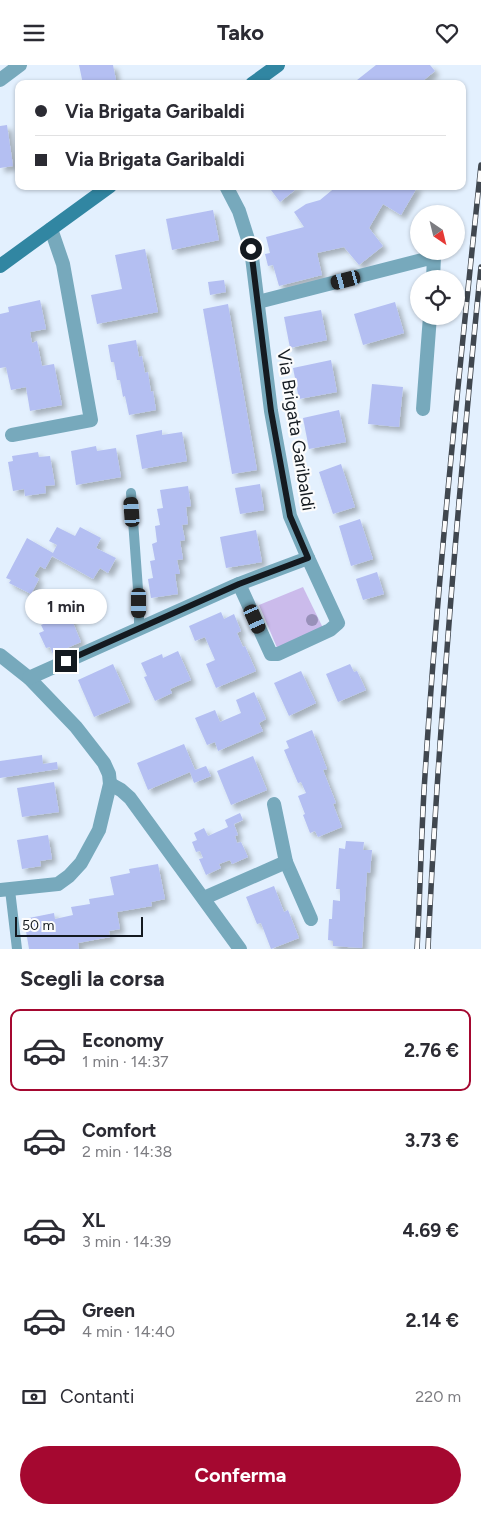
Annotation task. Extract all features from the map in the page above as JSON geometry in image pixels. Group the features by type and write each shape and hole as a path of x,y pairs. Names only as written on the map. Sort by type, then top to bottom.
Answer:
{"main road":[{"path":"257,80 278,65"},
{"path":"0,266 105,190"}],"street":[{"path":"0,79 20,65"},
{"name":"Via Brigata Garibaldi","path":"228,190 239,211 251,249 271,411 290,516 338,623 330,630 278,654 271,653 239,584"},
{"path":"12,435 91,420 63,264 51,229"},
{"path":"258,303 434,257 433,270"},
{"path":"423,409 429,325"},
{"path":"29,678 239,584 308,558"},
{"path":"0,655 29,678 76,727 104,763 109,774 110,784 99,830 81,863 58,884 5,890"},
{"path":"110,784 130,798 240,949"},
{"path":"274,804 286,862 311,919"},
{"path":"204,898 286,862"}],"lane":[{"path":"131,493 139,603 139,629"},
{"path":"5,890 17,949"}],"shaded area":[{"path":"303,587 323,628 278,650 259,605"}],"building":[{"path":"79,65 113,65 116,80 82,80"},
{"path":"376,65 430,65 435,71 424,80 357,80"},
{"path":"7,125 13,166 0,168 0,126"},
{"path":"271,190 295,190 280,202"},
{"path":"332,190 416,190 401,215 383,204 369,228 383,246 359,265 344,247 317,253 322,275 279,286 273,265 268,266 265,254 270,253 266,237 304,227 294,212 306,204 320,200"},
{"path":"213,210 219,240 172,250 166,219"},
{"path":"145,249 158,312 97,324 91,295 122,289 115,255"},
{"path":"224,280 226,292 210,295 208,282"},
{"path":"40,300 46,329 30,332 32,343 37,341 42,366 54,364 62,405 30,411 26,387 11,390 6,367 0,368 0,314 9,312 8,307"},
{"path":"395,302 404,333 363,345 354,314"},
{"path":"228,304 257,470 232,474 203,309"},
{"path":"321,310 327,340 290,348 284,317"},
{"path":"136,340 139,357 142,356 145,373 148,372 156,410 129,415 120,380 117,380 114,362 111,362 108,345"},
{"path":"331,360 337,392 299,399 293,368"},
{"path":"372,384 403,387 399,427 368,424"},
{"path":"339,410 346,442 309,449 303,418"},
{"path":"162,430 162,435 182,432 187,461 142,469 136,435"},
{"path":"96,446 97,451 116,448 121,477 76,485 71,451"},
{"path":"38,452 39,457 50,456 55,485 45,486 46,493 25,496 24,489 13,491 8,462 13,461 12,456"},
{"path":"341,464 355,507 333,514 319,472"},
{"path":"260,484 264,510 240,514 235,488"},
{"path":"188,486 191,506 186,507 188,524 182,525 185,540 180,541 183,559 177,560 180,574 175,574 178,594 151,598 148,579 153,578 150,561 155,560 152,544 157,542 155,526 160,525 157,509 163,508 160,490"},
{"path":"360,519 373,559 351,566 339,526"},
{"path":"57,527 75,536 80,527 101,538 96,548 116,558 108,573 100,568 93,579 52,556 45,569 40,566 34,576 39,579 31,594 9,583 11,580 6,578 27,538 53,553 57,545 49,541"},
{"path":"256,530 262,562 226,568 220,537"},
{"path":"377,572 384,594 363,600 356,579"},
{"path":"221,612 224,619 234,614 241,631 237,633 256,671 216,688 206,664 215,660 205,637 195,641 189,626"},
{"path":"69,613 81,642 53,654 50,647 46,648 39,633 44,631 41,625"},
{"path":"178,651 191,680 170,689 172,693 155,701 144,677 147,676 141,663 162,654 163,658"},
{"path":"113,664 130,702 94,717 78,680"},
{"path":"350,664 354,672 357,671 366,690 338,702 326,674"},
{"path":"301,671 316,703 289,716 274,683"},
{"path":"254,692 266,719 259,723 263,731 218,751 215,742 207,745 195,718 215,710 220,722 241,713 236,700"},
{"path":"312,730 327,769 323,770 336,803 333,804 342,827 318,837 315,831 310,833 298,796 306,793 301,782 298,783 284,750 289,748 286,741"},
{"path":"184,744 195,770 206,766 211,776 194,783 190,772 148,790 137,763"},
{"path":"42,755 43,764 57,762 58,769 0,778 0,761"},
{"path":"253,756 267,790 231,805 217,771"},
{"path":"54,782 59,812 22,817 17,788"},
{"path":"240,813 243,820 234,824 238,835 235,836 237,843 241,842 248,857 232,864 230,860 219,864 221,868 206,875 199,859 203,858 200,851 196,852 192,842 197,840 194,833 204,828 208,836 228,827 225,820"},
{"path":"48,835 52,859 40,861 41,866 22,869 17,840"},
{"path":"346,841 364,842 363,850 372,850 370,873 367,872 362,948 333,946 333,941 328,940 329,919 332,919 333,900 340,901 340,889 336,889 339,848 345,849"},
{"path":"158,864 165,899 151,902 152,906 117,912 120,929 109,931 110,937 78,943 79,949 29,949 24,919 54,913 55,919 73,915 71,907 90,904 89,899 114,895 110,877 130,873 129,869"},
{"path":"274,886 284,912 288,910 299,938 271,949 261,923 257,924 246,897"}],"railway":[{"path":"417,949 424,791 435,634 481,165"},
{"path":"428,949 447,649 481,267"}],"route":[{"path":"66,661 239,584 308,558 290,516 271,411 251,249"}]}
